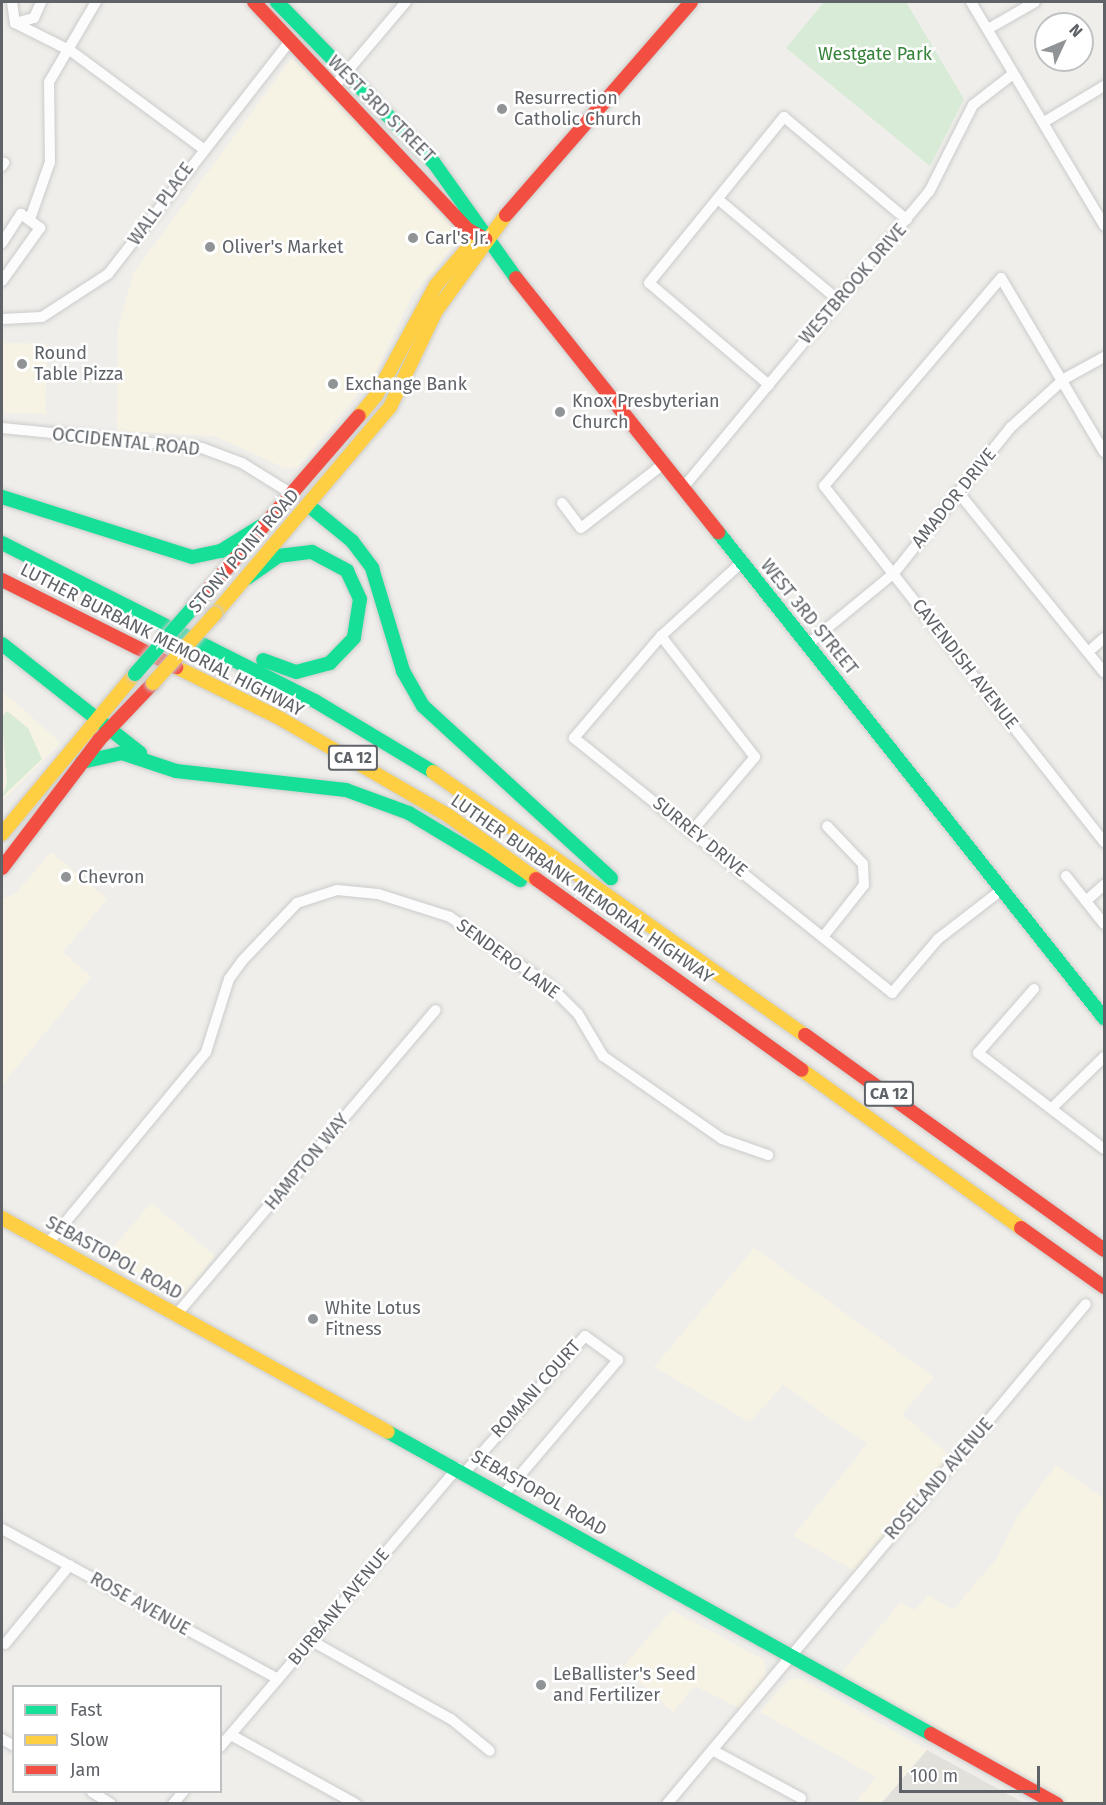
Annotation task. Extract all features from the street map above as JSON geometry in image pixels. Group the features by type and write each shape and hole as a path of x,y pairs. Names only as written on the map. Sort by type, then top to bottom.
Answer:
{"main road":[{"name":"WEST 3RD STREET","path":"254,2 333,88 419,172 467,229 484,239 662,465 1004,888 1104,1018"},
{"name":"WEST 3RD STREET","path":"277,2 345,76 434,163 478,218 484,239"},
{"name":"STONY POINT ROAD","path":"2,868 82,762 247,578 395,400 436,311 484,239 691,2"},
{"name":"STONY POINT ROAD","path":"2,834 135,674 384,386 436,285 473,243 484,239"},
{"path":"2,497 192,557 221,551 266,523"},
{"path":"308,504 352,541 372,568 403,671 423,706 674,939"},
{"name":"LUTHER BURBANK MEMORIAL HIGHWAY","path":"2,543 288,687 410,756 674,939 1104,1250"},
{"path":"107,597 177,620 288,670 330,663 354,638 361,610 357,589 331,558 312,552 286,553 247,578"},
{"name":"LUTHER BURBANK MEMORIAL HIGHWAY","path":"2,580 395,782 501,850 1104,1287"},
{"path":"2,644 109,730 152,759 213,773"},
{"path":"82,762 122,753 168,770 314,784 394,806 678,979"},
{"name":"SEBASTOPOL ROAD","path":"2,1218 462,1469 1057,1803"}],"street":[{"path":"12,2 15,23"},
{"path":"15,23 34,18 41,2"},
{"path":"30,219 50,162 45,94 71,51 96,2"},
{"path":"333,88 406,2"},
{"path":"971,2 1013,74 1101,210 1104,225"},
{"path":"988,29 1035,2"},
{"path":"15,23 71,51 202,148"},
{"name":"WALL PLACE","path":"2,319 42,317 108,274 202,148 290,41"},
{"name":"WESTBROOK DRIVE","path":"682,489 837,299 907,220 941,173 973,105 1013,74"},
{"path":"1044,122 1104,86"},
{"path":"769,385 649,283 719,200 784,117 907,220"},
{"path":"719,200 837,299"},
{"path":"2,243 21,214 40,228 2,281"},
{"name":"CAVENDISH AVENUE","path":"1064,379 1001,278 824,486 1104,842"},
{"name":"AMADOR DRIVE","path":"808,644 894,573 1010,428 1064,379 1104,357"},
{"path":"1064,379 1104,452"},
{"name":"OCCIDENTAL ROAD","path":"2,428 191,446 232,458 308,504"},
{"path":"562,503 581,528 662,465"},
{"path":"958,492 1104,672"},
{"name":"SURREY DRIVE","path":"741,563 660,636 574,738 892,993 938,939 1004,888"},
{"path":"660,636 755,757 692,831"},
{"path":"1088,652 1104,638"},
{"path":"823,937 864,885 863,864 827,826"},
{"path":"1066,876 1104,924"},
{"path":"1086,901 1104,885"},
{"name":"SENDERO LANE","path":"49,1242 206,1052 229,980 242,961 297,903 337,890 378,894 450,917 549,986 578,1014 603,1056 722,1139 768,1155"},
{"path":"1034,989 978,1053 1104,1149"},
{"name":"HAMPTON WAY","path":"177,1314 436,1010"},
{"path":"1052,1108 1104,1057"},
{"name":"ROSELAND AVENUE","path":"667,1803 794,1656 1086,1304"},
{"name":"ROMANI COURT","path":"462,1469 582,1338 618,1359 505,1493"},
{"name":"BURBANK AVENUE","path":"222,1745 310,1640 462,1469"},
{"name":"ROSE AVENUE","path":"2,1528 278,1679"},
{"path":"5,1644 70,1565"},
{"path":"310,1640 450,1719 490,1751"},
{"path":"231,1735 356,1803"},
{"path":"714,1751 801,1798"},
{"path":"95,1793 111,1803"}],"shaded area":[{"path":"292,58 366,129 461,237 412,296 376,372 298,467 285,468 215,436 117,431 118,329 134,272"},
{"path":"2,343 47,344 46,414 2,413"},
{"path":"2,691 61,743 2,801"},
{"path":"51,852 107,899 63,952 91,977 2,1085 2,899 15,894"},
{"path":"151,1203 215,1256 183,1296 106,1256"},
{"path":"754,1248 934,1377 902,1414 951,1457 855,1571 793,1536 867,1444 783,1385 750,1422 654,1367"},
{"path":"1056,1465 1104,1499 1104,1803 1064,1803 837,1678 900,1603 915,1610 928,1595 953,1610 997,1558 1016,1519"},
{"path":"672,1610 764,1660 767,1676 744,1710 695,1686 673,1712 623,1667"},
{"path":"800,1678 927,1750 881,1803 857,1801 876,1777 760,1712 788,1680"},
{"path":"927,1750 1024,1803 881,1804"}],"green space":[{"name":"Westgate Park","path":"824,2 906,2 964,99 930,166 786,48"},
{"path":"7,711 28,728 42,759 2,797 7,783 2,717"}],"traffic: fast":[{"path":"277,2 434,163 516,278"},
{"path":"2,497 192,557 221,551 266,523"},
{"path":"308,505 352,541 372,568 403,671 423,706 611,878"},
{"path":"718,532 1104,1018"},
{"path":"2,543 315,701 433,772"},
{"path":"247,578 278,556 312,552 347,571 360,599 354,638 330,663 296,672 263,660"},
{"path":"135,674 195,605"},
{"path":"2,644 140,753"},
{"path":"82,762 122,753 176,771 346,790 409,813 520,880"},
{"path":"388,1432 931,1734"}],"traffic: slow":[{"path":"215,614 390,407 436,311 506,215"},
{"path":"359,416 376,396 436,285 473,242 485,239"},
{"path":"153,683 215,614"},
{"path":"176,667 281,719 449,816 536,879"},
{"path":"2,834 135,674"},
{"path":"433,772 805,1035"},
{"path":"802,1070 1021,1228"},
{"path":"2,1218 388,1432"}],"traffic: jam":[{"path":"254,2 467,229 485,239"},
{"path":"506,215 691,2"},
{"path":"516,278 718,532"},
{"path":"195,605 359,416"},
{"path":"2,580 176,667"},
{"path":"2,868 99,740 153,683"},
{"path":"536,879 802,1070"},
{"path":"805,1035 1104,1250"},
{"path":"1021,1228 1104,1287"},
{"path":"931,1734 1057,1804"}],"place":[{"name":"Resurrection Catholic Church","path":"502,109"},
{"name":"Carl's Jr.","path":"413,238"},
{"name":"Oliver's Market","path":"210,247"},
{"name":"Round Table Pizza","path":"22,364"},
{"name":"Exchange Bank","path":"333,384"},
{"name":"Knox Presbyterian Church","path":"560,412"},
{"name":"Chevron","path":"66,877"},
{"name":"White Lotus Fitness","path":"313,1319"},
{"name":"LeBallister's Seed and Fertilizer","path":"541,1685"}]}
